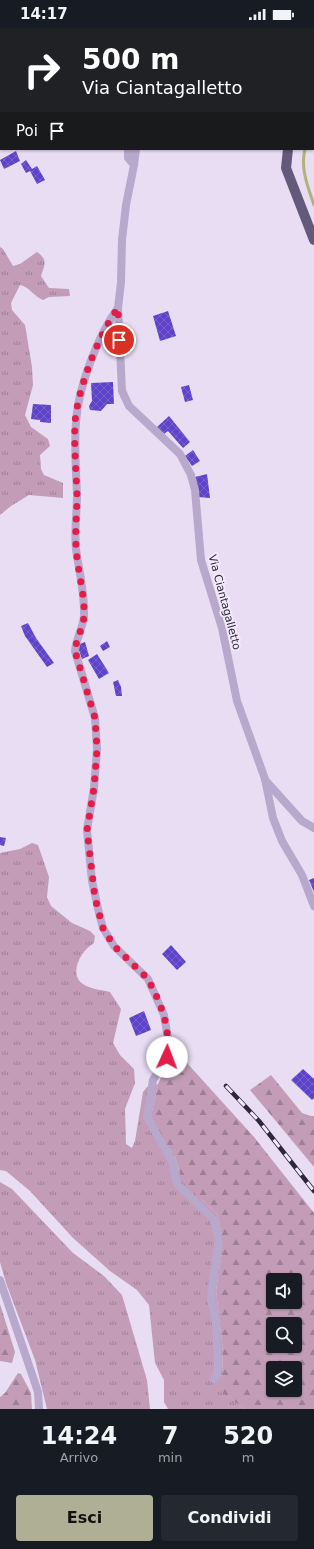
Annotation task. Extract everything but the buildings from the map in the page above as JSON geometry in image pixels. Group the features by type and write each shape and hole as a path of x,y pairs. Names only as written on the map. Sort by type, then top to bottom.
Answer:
{"main road":[{"path":"288,150 286,168 314,240"}],"street":[{"path":"128,150 128,158 134,165"},
{"name":"Via Ciantagalletto","path":"136,150 126,205 118,308 121,386 124,398 136,413 180,454 191,475 195,490 201,560 222,628 237,701 265,779 272,818 282,841 302,875 314,906"},
{"name":"Via Ciantagalletto","path":"118,308 112,316 91,359 78,401 76,421 76,548 84,603 84,617 75,651 95,718 97,749 94,788 87,830 92,881 103,928 114,946 148,979 164,1015 168,1038 167,1057 153,1080 147,1118 173,1163 174,1173 178,1185 214,1220 219,1242 211,1299 216,1324 218,1366 217,1374 214,1379"},
{"name":"Via Ciantagalletto","path":"265,779 302,821 314,828"},
{"path":"0,1280 38,1392 39,1409"}],"green space":[{"path":"0,247 3,249 13,266 20,264 37,252 43,257 45,262 41,276 49,288 69,289 70,296 49,297 43,300 20,285 11,303 12,310 25,325 32,367 33,385 25,415 31,427 48,439 50,446 40,455 41,469 44,475 63,483 63,498 29,495 0,515"},
{"path":"32,843 38,845 49,877 47,897 51,906 72,923 90,931 95,936 94,943 89,946 78,962 76,968 79,980 89,987 110,992 121,1009 113,1043 120,1055 134,1069 135,1083 125,1109 126,1144 132,1148 135,1141 143,1092 147,1087 158,1084 151,1116 159,1134 175,1156 179,1171 203,1201 217,1214 222,1235 222,1252 216,1290 223,1352 222,1374 218,1389 245,1409 168,1409 164,1402 164,1380 155,1363 149,1305 137,1290 110,1271 73,1238 30,1191 6,1171 0,1170 0,853 20,849"},
{"path":"177,1052 254,1137 314,1213 314,1409 245,1409 217,1389 222,1374 223,1352 216,1290 222,1252 222,1235 217,1214 182,1181 175,1156 159,1134 151,1116 158,1084 165,1069"},
{"path":"271,1075 302,1113 314,1116 314,1167 250,1090"},
{"path":"0,1182 12,1189 73,1253 104,1276 122,1295 147,1380 150,1409 47,1409 35,1360 6,1283 0,1262"},
{"path":"0,1304 15,1352 12,1363 0,1361"},
{"path":"18,1373 21,1374 31,1393 32,1409 0,1409 0,1397 5,1393"}],"waterway":[{"path":"305,150 303,163 304,170 314,205"}],"railway":[{"path":"226,1086 259,1121 314,1191"}],"route":[{"path":"119,340 118,308 112,316 91,359 78,401 75,446 77,496 76,548 84,603 84,617 75,651 95,718 97,749 94,788 87,830 95,898 103,928 114,946 148,979 164,1015 168,1038 167,1057"}]}
